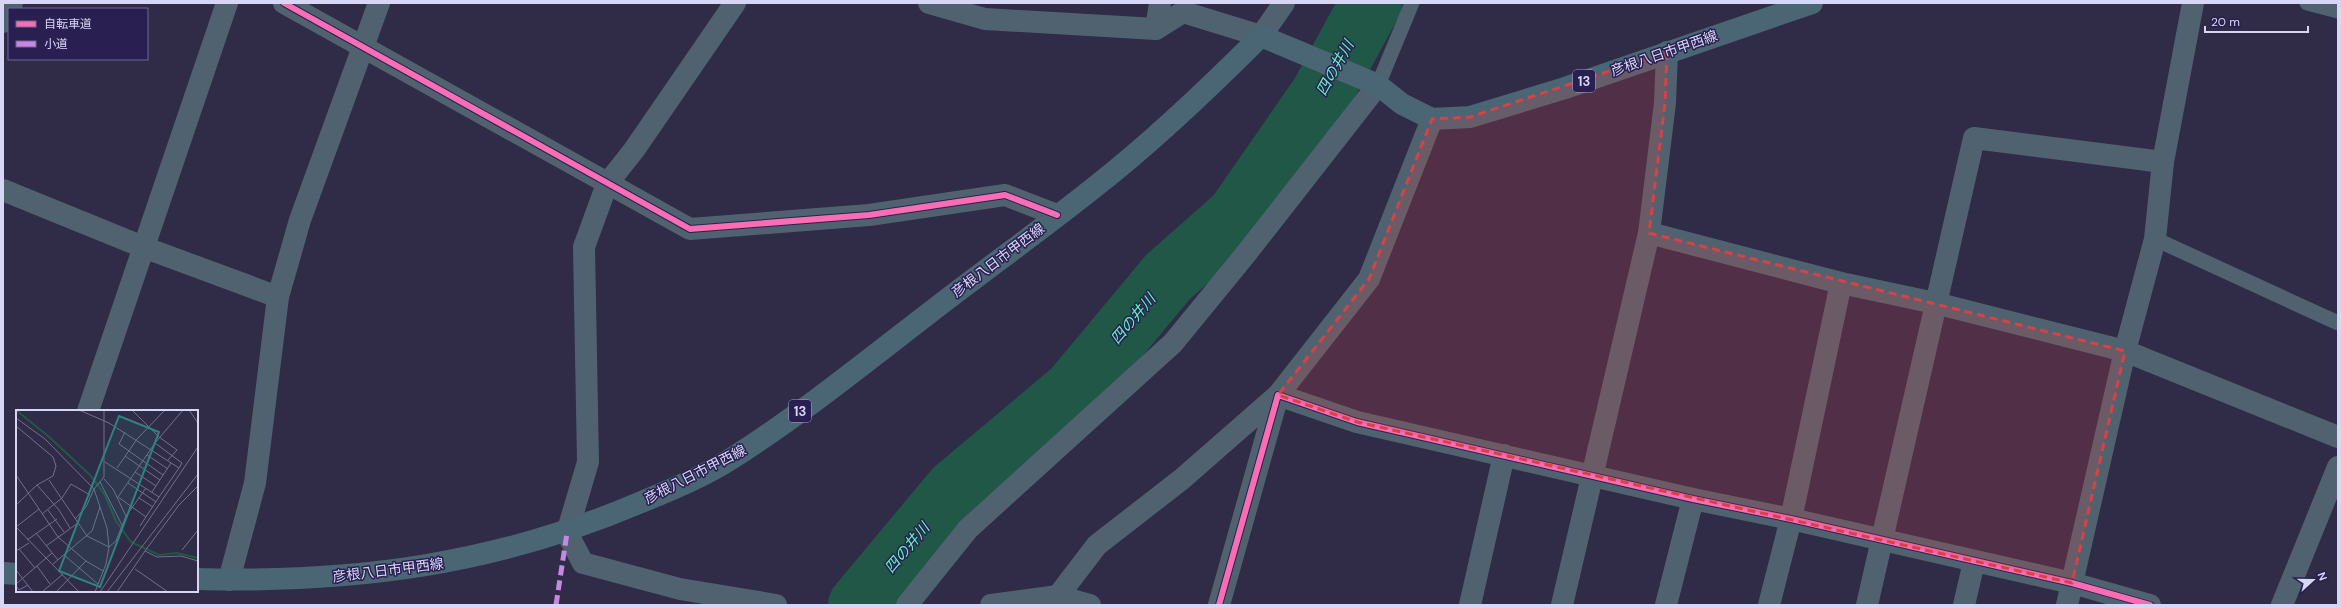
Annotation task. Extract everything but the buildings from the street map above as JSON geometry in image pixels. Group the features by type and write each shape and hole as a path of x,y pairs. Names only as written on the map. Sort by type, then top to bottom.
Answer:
{"main road":[{"name":"彦根八日市甲西線","path":"198,579 229,580 332,578 410,570 487,555 567,532 669,491 732,459 806,407 1057,215 1096,187 1205,92 1261,36 1369,81 1402,104 1432,119 1470,117 1566,88 1812,3"},
{"path":"3,574 16,574"}],"street":[{"path":"88,410 227,3"},
{"path":"284,3 606,184 690,229 869,215 1005,195 1057,215"},
{"path":"229,580 255,483 278,297 300,220 379,3"},
{"path":"735,3 634,150 606,184 584,247 588,462 567,532 583,563 680,589 776,605"},
{"path":"929,3 986,19 1156,29 1183,12 1261,36 1284,3"},
{"path":"1156,29 1160,3"},
{"path":"2067,605 2125,351 2155,239 2163,162 2193,3"},
{"path":"3,22 8,11"},
{"path":"1562,605 1649,233 1665,104 1667,52"},
{"path":"907,605 968,528 1173,343 1246,255 1369,81"},
{"path":"1058,596 1097,545 1182,479 1278,395 1368,279 1432,119"},
{"path":"1867,605 1974,138 2163,162"},
{"path":"3,190 143,247 278,297"},
{"path":"1649,233 1841,283 1935,303 2125,351 2338,437"},
{"path":"1769,605 1791,519 1841,283"},
{"path":"1278,395 1357,422 1693,499 1791,519 1974,562 2072,583 2150,605"},
{"path":"1219,605 1278,395"},
{"path":"1470,605 1504,456"},
{"path":"2282,605 2338,467"},
{"path":"1666,605 1693,499"},
{"path":"1964,605 1974,562"},
{"path":"991,605 1058,596 1090,605"}],"lane":[{"path":"1369,81 1412,3"},
{"path":"2307,3 2338,11"},
{"path":"2155,239 2338,323"}],"highlighted area":[{"path":"1667,52 1665,103 1649,233 2125,351 2072,583 1357,422 1278,395 1369,279 1432,119 1470,117"}],"waterway":[{"name":"四の井川","path":"859,605 955,490 1073,391 1168,277 1237,216 1321,95 1371,3"}],"marked path":[{"path":"556,605 567,533"}],"cycle path":[{"path":"284,3 690,229 869,215 1005,195 1057,215"},
{"path":"1219,605 1278,395 1357,422 1693,499 1791,519 2072,583 2150,605"}]}
